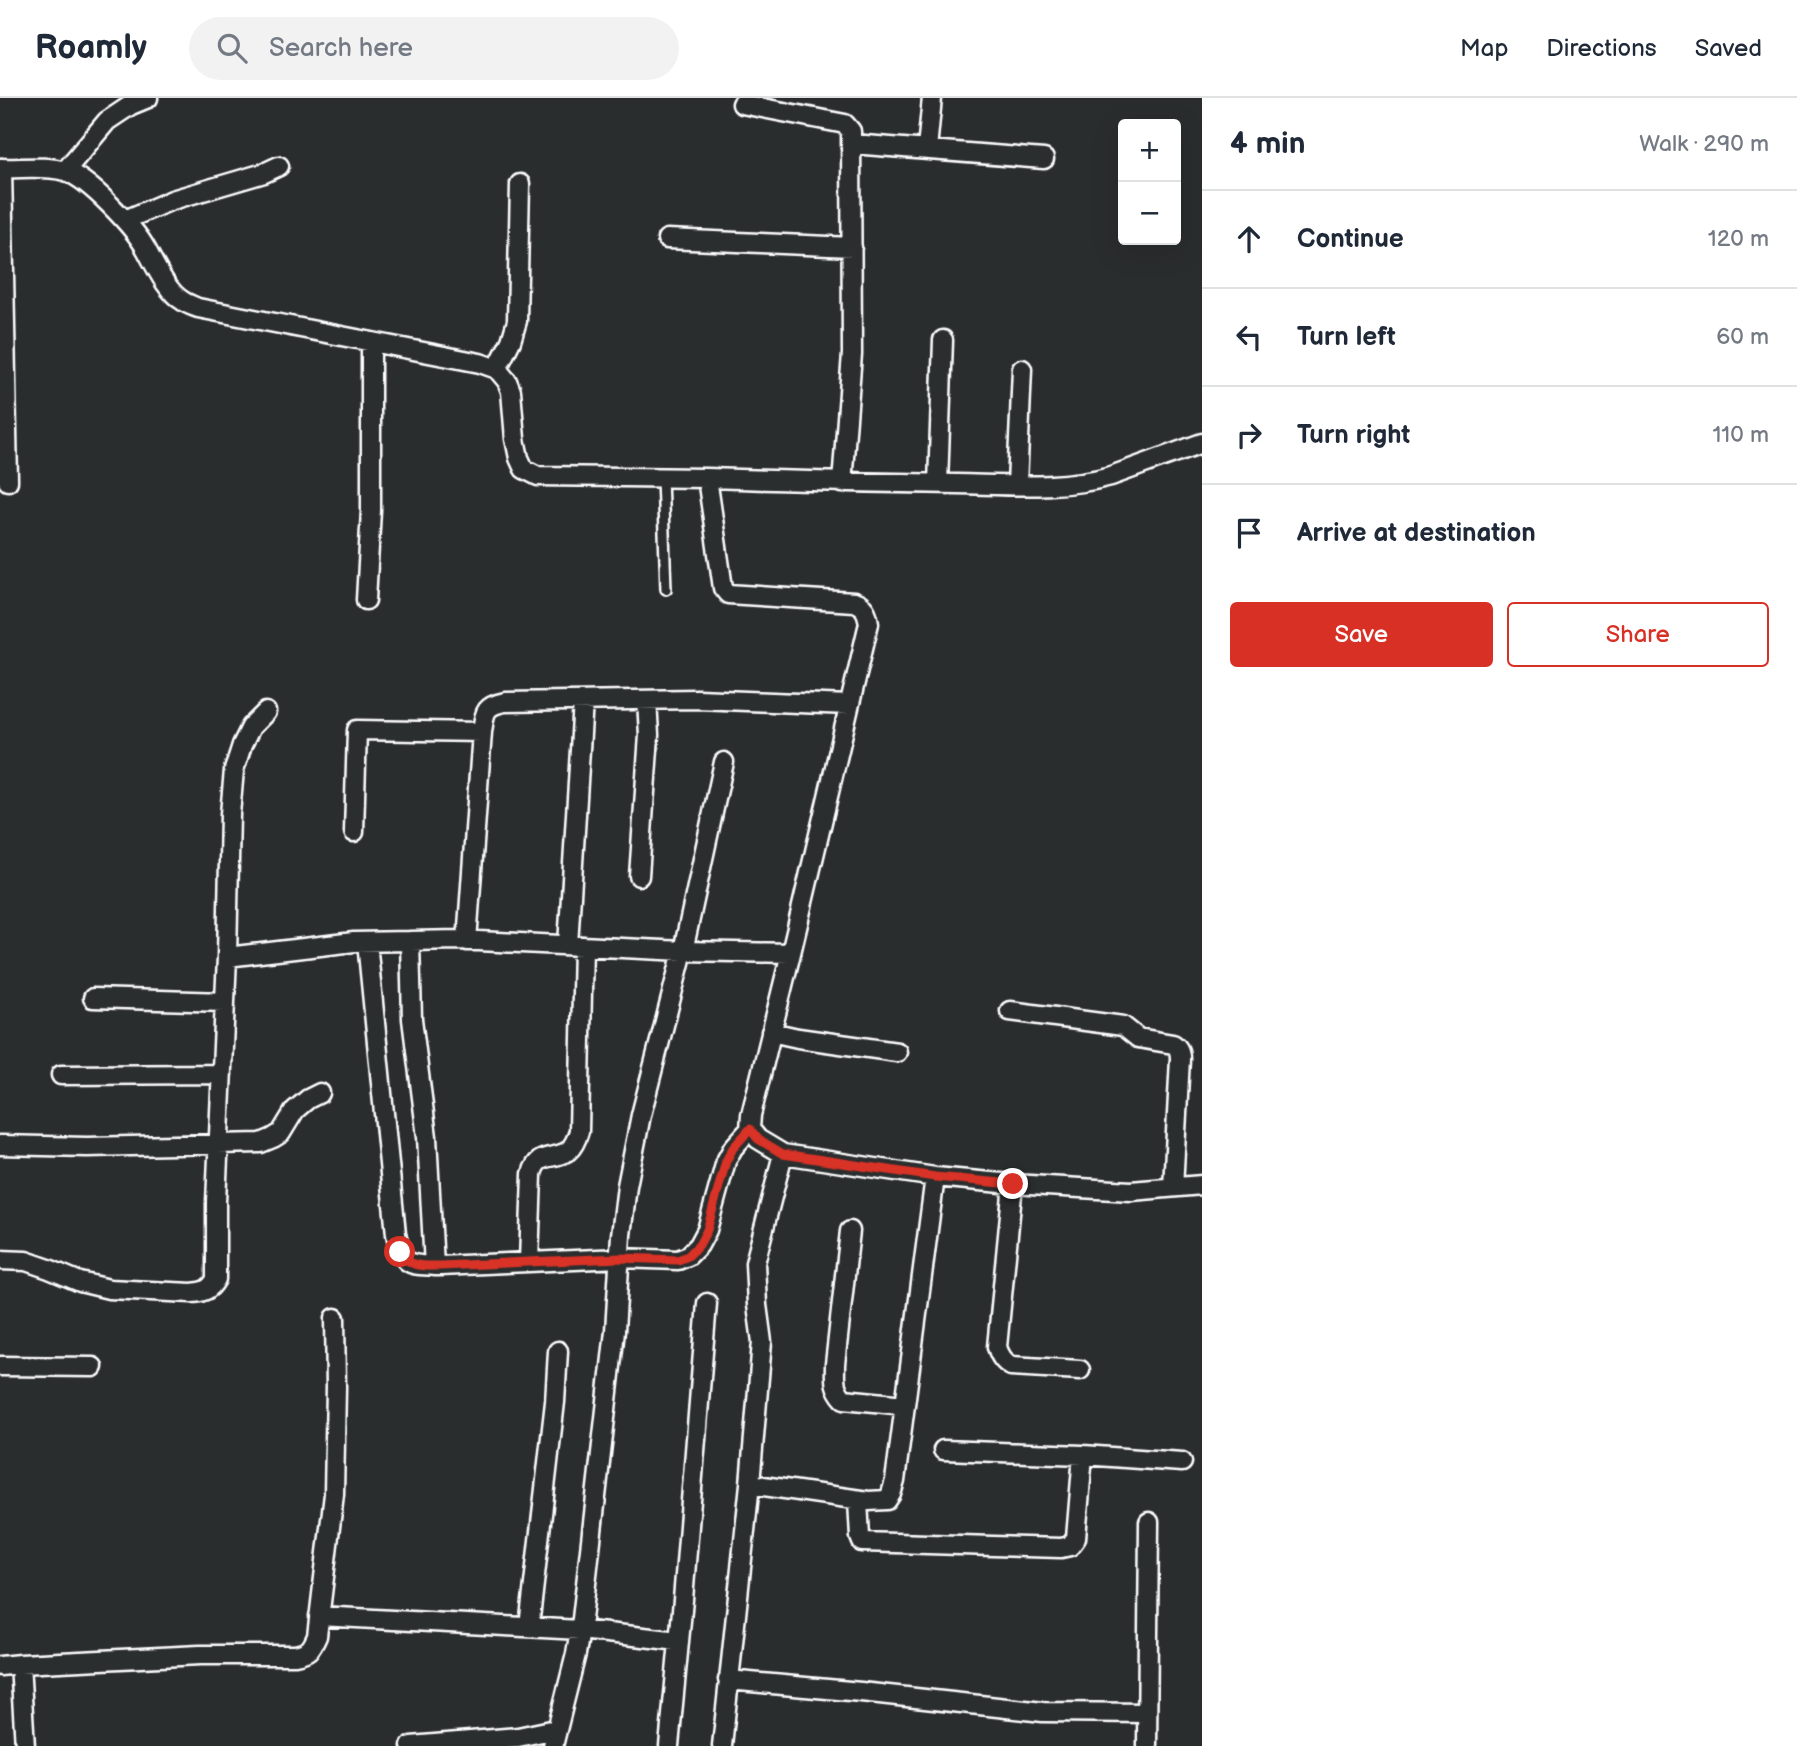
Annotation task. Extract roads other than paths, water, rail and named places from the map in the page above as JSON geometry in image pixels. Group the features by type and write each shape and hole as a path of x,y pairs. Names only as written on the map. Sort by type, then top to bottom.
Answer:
{"street":[{"path":"65,172 107,121 131,105 148,98"},
{"path":"927,149 932,98"},
{"path":"742,104 845,124 851,131 852,354 842,483"},
{"path":"852,144 1044,159"},
{"path":"125,220 172,200 264,173 279,166"},
{"path":"8,481 1,168 47,169 65,172 80,179 125,220 140,238 165,282 181,300 198,308 480,363 497,369 511,391 519,458 524,469 538,476 1057,485 1098,480 1202,443"},
{"path":"497,369 511,341 517,321 520,184"},
{"path":"667,239 852,247"},
{"path":"938,484 943,340"},
{"path":"366,600 371,510 371,342"},
{"path":"1017,485 1022,369"},
{"path":"367,942 396,1234 400,1252 406,1261 415,1265 434,1266 620,1258 678,1260 688,1256 699,1245 707,1230 726,1161 733,1148 750,1129 751,1115 869,623 867,612 862,605 854,602 728,594 723,588 707,478"},
{"path":"467,941 482,732 485,713 492,705 505,702 697,699 849,705"},
{"path":"639,876 649,735 647,700"},
{"path":"529,1262 532,1174 535,1165 542,1159 568,1151 579,1131 576,946 583,701"},
{"path":"0,1260 26,1262 80,1282 109,1289 204,1292 216,1279 216,1202 227,957 230,814 234,770 242,745 251,727 266,712"},
{"path":"354,832 357,730 482,732"},
{"path":"411,1746 470,1744 517,1737 554,1737 580,1630 615,1331 627,1186 640,1115 683,951 724,762"},
{"path":"227,957 367,942 410,941 791,953"},
{"path":"410,941 412,1019 426,1137 434,1266"},
{"path":"93,998 225,1002"},
{"path":"1010,1011 1123,1026 1138,1038 1177,1047 1180,1059 1173,1187"},
{"path":"771,1032 897,1052"},
{"path":"61,1075 222,1074"},
{"path":"0,1145 87,1147 261,1143 281,1133 295,1110 320,1093"},
{"path":"750,1129 758,1139 783,1154 935,1177 1131,1191 1202,1185"},
{"path":"722,1746 762,1342 755,1263 783,1154"},
{"path":"750,1484 858,1501 887,1500 891,1494 895,1481 935,1177"},
{"path":"1013,1184 997,1347 999,1354 1012,1366 1080,1370"},
{"path":"850,1231 835,1364 837,1392 844,1399 905,1405"},
{"path":"669,1746 707,1303"},
{"path":"0,1666 200,1656 295,1656 307,1652 313,1646 317,1636 334,1494 335,1318"},
{"path":"528,1627 555,1402 558,1351"},
{"path":"0,1366 93,1367"},
{"path":"943,1450 1182,1462"},
{"path":"858,1501 862,1542 1061,1548 1070,1546 1076,1538 1083,1455"},
{"path":"1147,1746 1149,1522"},
{"path":"319,1616 580,1630 679,1641"},
{"path":"20,1664 25,1746"},
{"path":"728,1680 1043,1712 1147,1713"}],"lane":[{"path":"662,477 666,589"}]}
